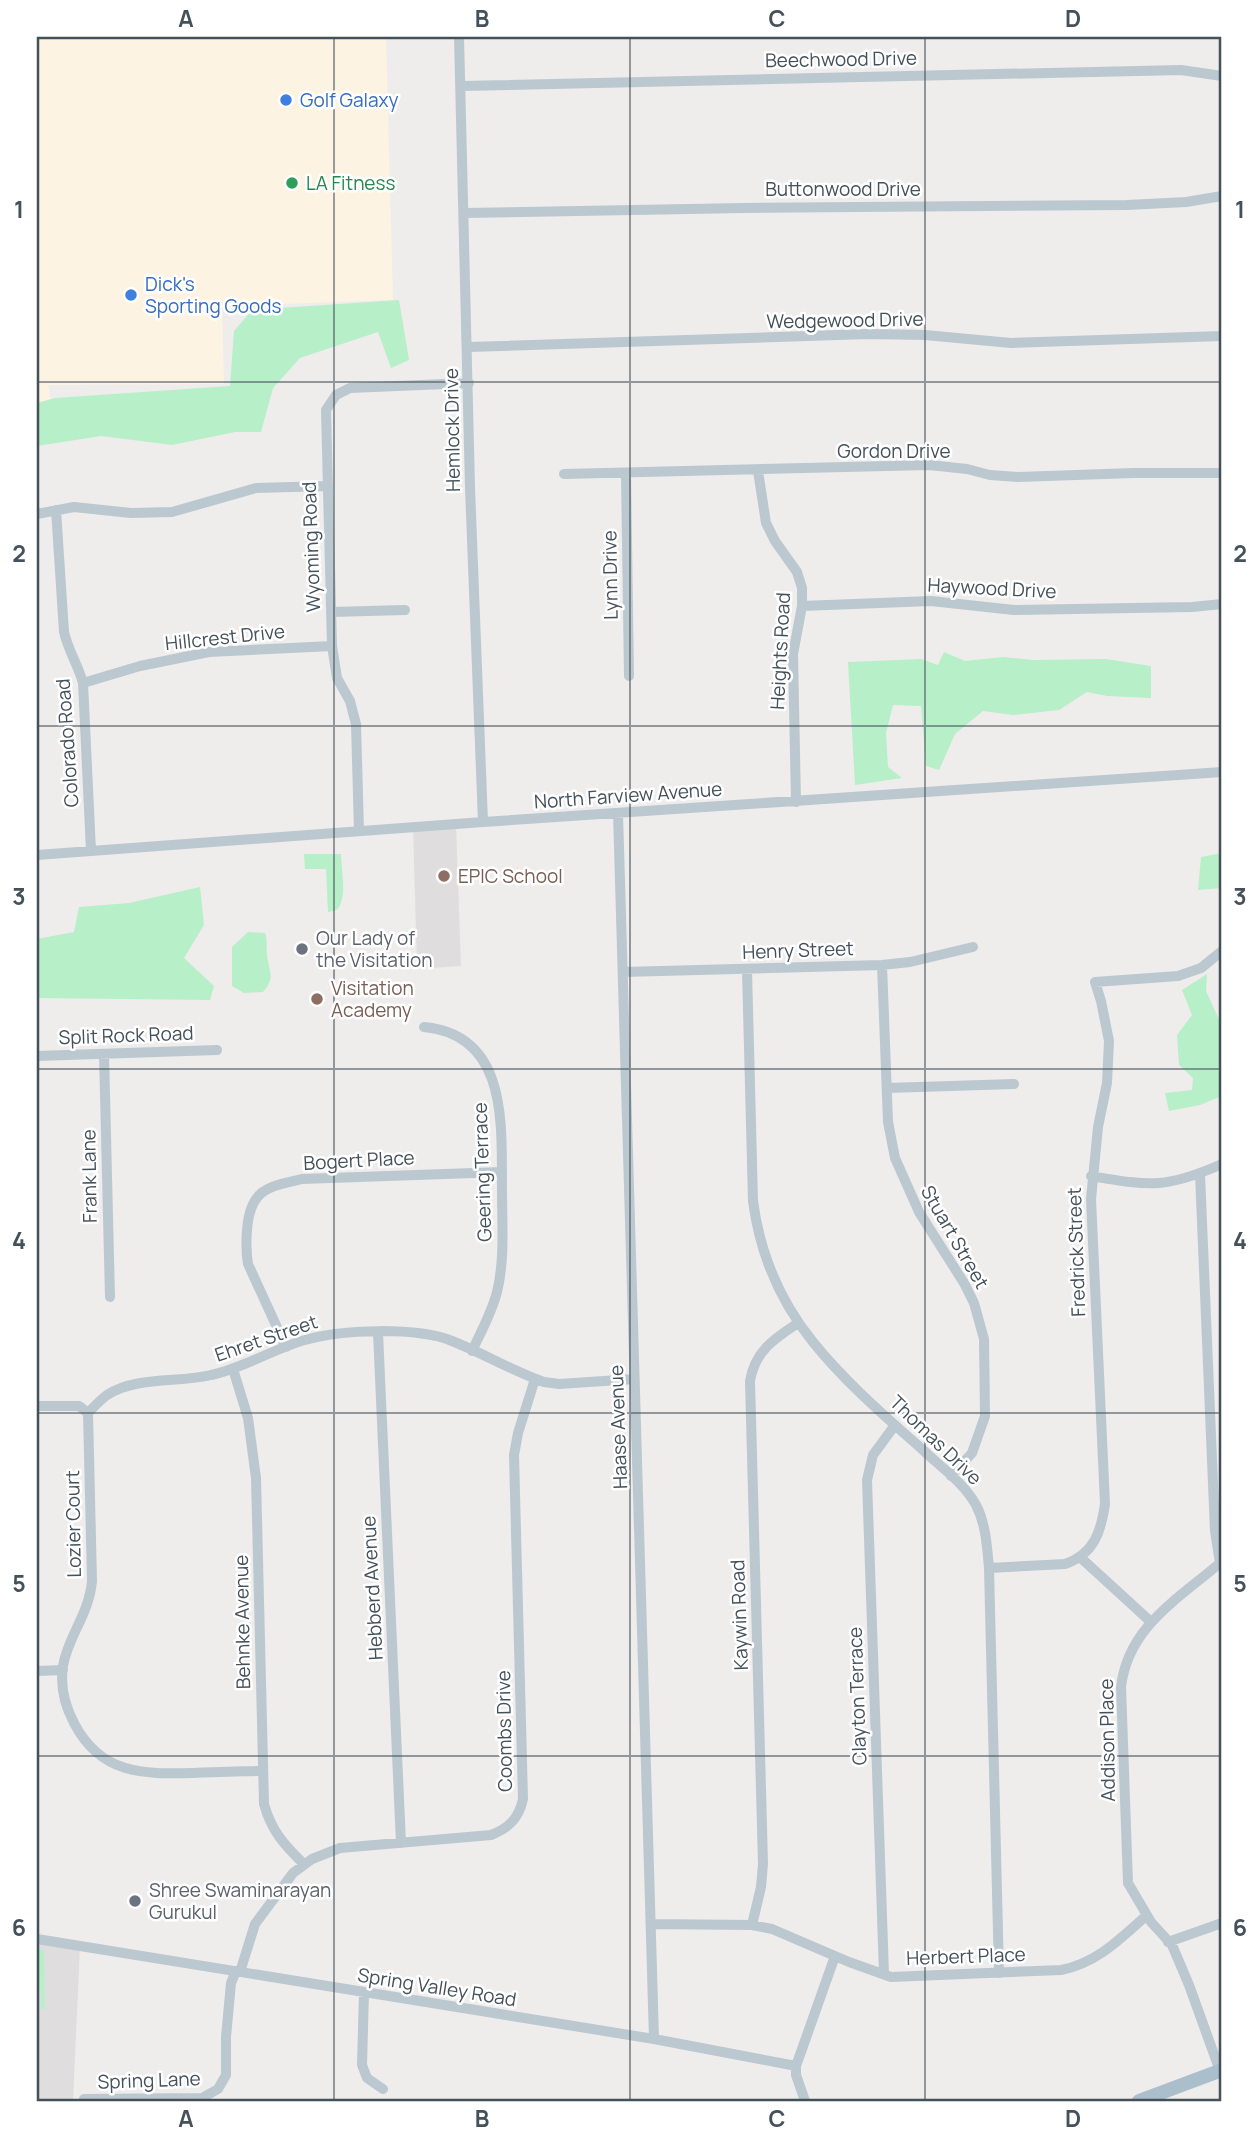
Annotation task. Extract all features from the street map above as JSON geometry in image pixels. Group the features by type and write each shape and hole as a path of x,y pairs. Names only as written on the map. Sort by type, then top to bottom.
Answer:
{"main road":[{"path":"1139,2101 1221,2070"}],"street":[{"name":"Hemlock Drive","path":"459,37 482,822"},
{"name":"Beechwood Drive","path":"461,86 1181,70 1222,76"},
{"name":"Buttonwood Drive","path":"464,214 744,208 1127,205 1222,197"},
{"name":"Wedgewood Drive","path":"468,347 868,334 925,335 1011,343 1222,336"},
{"name":"Wyoming Road","path":"359,831 356,724 350,701 337,678 332,646 325,418 330,402 336,395 350,388 468,383"},
{"name":"Gordon Drive","path":"564,474 929,466 1018,477 1134,472 1222,472"},
{"name":"Heights Road","path":"758,471 766,523 797,572 802,588 802,606 793,654 796,802"},
{"name":"Lynn Drive","path":"626,474 629,676"},
{"path":"37,514 74,507 92,507 153,514 195,507 256,488 327,486"},
{"name":"Colorado Road","path":"56,510 64,632 83,683 91,851"},
{"name":"Haywood Drive","path":"802,606 931,601 1014,610 1192,607 1222,604"},
{"path":"331,612 405,610"},
{"name":"Hillcrest Drive","path":"83,683 140,666 209,652 332,646"},
{"name":"North Farview Avenue","path":"37,855 1222,772"},
{"name":"Haase Avenue","path":"618,813 654,2039"},
{"name":"Henry Street","path":"623,972 882,965 910,962 973,947"},
{"name":"Fredrick Street","path":"1081,1558 1095,1542 1103,1520 1105,1504 1091,1176 1109,1064 1107,1022 1095,982 1178,976 1201,968 1222,951"},
{"name":"Stuart Street","path":"882,965 888,1122 895,1158 924,1221 974,1303 984,1339 985,1416 972,1453 951,1476"},
{"name":"Thomas Drive","path":"747,970 753,1201 756,1226 769,1270 798,1323 824,1355 965,1490 976,1506 984,1528 989,1568 999,1973"},
{"name":"Geering Terrace","path":"424,1027 450,1033 480,1058 495,1084 501,1110 500,1276 491,1310 472,1351"},
{"name":"Split Rock Road","path":"37,1056 217,1050"},
{"name":"Frank Lane","path":"104,1054 110,1297"},
{"path":"887,1088 1014,1084"},
{"path":"1091,1176 1142,1185 1159,1185 1200,1174 1222,1164"},
{"name":"Bogert Place","path":"286,1347 248,1264 248,1211 257,1196 276,1186 302,1179 502,1171"},
{"name":"Addison Place","path":"1200,1174 1215,1531 1221,1563 1151,1622 1134,1643 1127,1658 1121,1687 1129,1883 1147,1915 1168,1942 1189,1984 1221,2070"},
{"name":"Kaywin Road","path":"752,1925 761,1887 763,1864 750,1381 752,1370 763,1349 798,1323"},
{"name":"Hebberd Avenue","path":"378,1333 401,1843"},
{"name":"Ehret Street","path":"88,1413 108,1395 122,1388 136,1384 191,1379 233,1369 286,1347 325,1335 426,1334 452,1341 535,1379 559,1384 634,1379"},
{"name":"Behnke Avenue","path":"233,1369 248,1418 256,1478 264,1804 268,1819 282,1844 304,1864"},
{"name":"Coombs Drive","path":"238,1971 255,1924 279,1890 304,1864 325,1852 340,1848 491,1835 509,1826 521,1809 523,1799 514,1455 535,1379"},
{"path":"37,1406 79,1406 88,1413"},
{"name":"Lozier Court","path":"63,1670 67,1651 87,1609 92,1581 88,1413"},
{"name":"Clayton Terrace","path":"884,1974 867,1480 873,1455 895,1425"},
{"path":"989,1568 1065,1564 1081,1558 1151,1622"},
{"path":"37,1671 63,1670 65,1702 77,1730 88,1744 112,1763 143,1774 263,1771"},
{"name":"Herbert Place","path":"651,1924 752,1925 772,1929 891,1977 1061,1970 1100,1955 1147,1915"},
{"path":"1168,1942 1222,1923"},
{"name":"Spring Valley Road","path":"37,1938 654,2039 796,2066"},
{"path":"804,2101 796,2066 835,1956"},
{"name":"Spring Lane","path":"83,2099 186,2099 211,2095 224,2082 229,2003 238,1971"},
{"path":"364,1993 362,2065 367,2078 383,2089"}],"shaded area":[{"path":"37,37 386,37 393,300 222,306 224,384 48,385 51,399 37,403"},
{"path":"456,824 461,966 417,969 413,827"},
{"path":"37,1939 80,1946 73,2101 37,2101"}],"green space":[{"path":"399,300 409,360 391,368 378,332 300,358 273,388 261,432 235,432 172,445 101,436 37,446 37,403 55,398 230,386 234,331 252,310"},
{"path":"944,652 965,661 1003,657 1033,660 1106,659 1151,666 1151,698 1107,696 1087,692 1059,710 1013,715 983,711 955,734 939,770 926,766 921,706 893,705 886,733 888,767 902,778 855,785 848,662 921,659 938,665"},
{"path":"1222,853 1222,888 1198,890 1201,857"},
{"path":"304,854 341,854 343,895 337,909 328,912 326,869 305,869"},
{"path":"200,887 204,925 184,958 214,986 210,1000 37,998 37,939 74,932 79,907 129,903"},
{"path":"248,932 265,933 266,936 271,979 263,992 244,993 232,986 232,947"},
{"path":"1207,974 1206,991 1222,1026 1222,1096 1200,1105 1169,1111 1165,1093 1192,1090 1193,1078 1179,1065 1177,1035 1192,1015 1182,990"},
{"path":"37,1946 44,1951 45,2009 41,2009 41,1993 37,1992"}],"place":[{"name":"Golf Galaxy","path":"286,100"},
{"name":"LA Fitness","path":"292,183"},
{"name":"Dick's Sporting Goods","path":"131,295"},
{"name":"EPIC School","path":"444,876"},
{"name":"Our Lady of the Visitation","path":"302,949"},
{"name":"Visitation Academy","path":"317,999"},
{"name":"Shree Swaminarayan Gurukul","path":"135,1901"}]}
